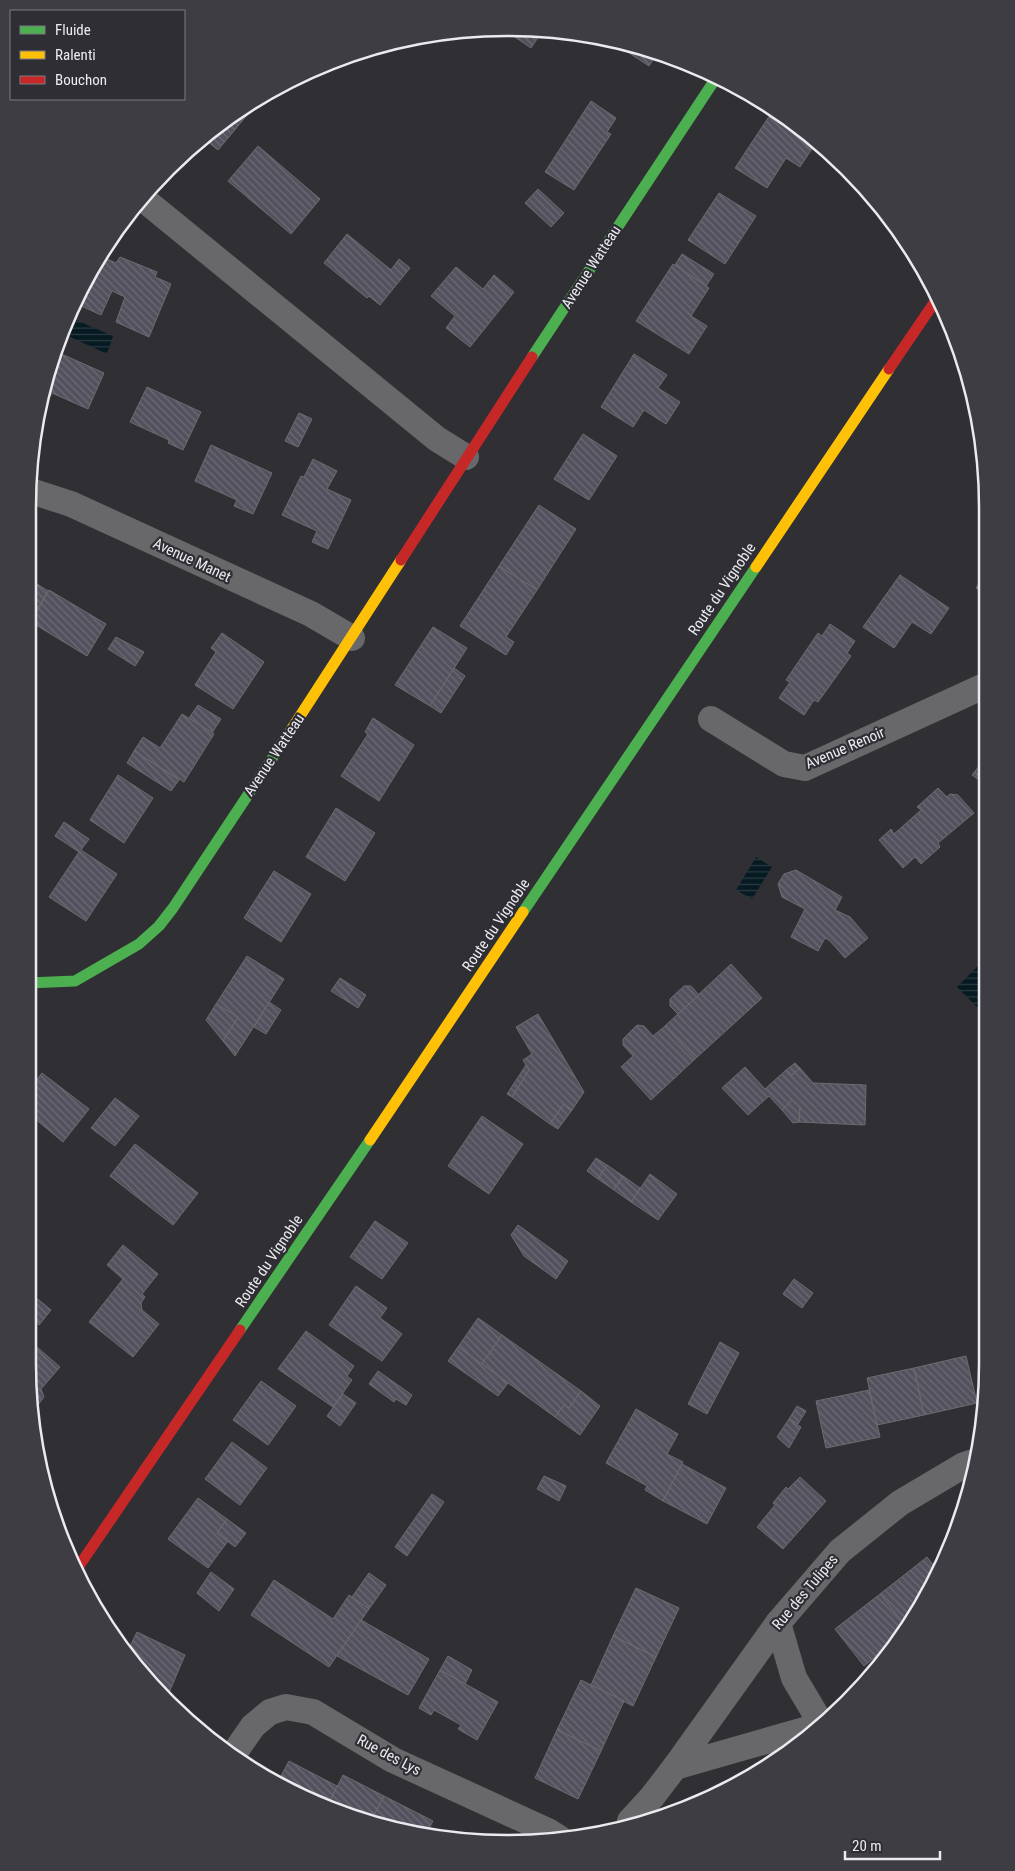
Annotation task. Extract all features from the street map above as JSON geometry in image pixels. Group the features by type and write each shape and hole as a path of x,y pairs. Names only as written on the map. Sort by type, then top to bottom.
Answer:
{"street":[{"name":"Avenue Watteau","path":"36,983 75,981 139,944 159,926 173,908 352,638 466,457 712,83"},
{"path":"148,203 437,439 466,457"},
{"name":"Route du Vignoble","path":"81,1563 337,1188 933,305"},
{"name":"Avenue Manet","path":"36,493 71,504 311,614 352,638"},
{"name":"Avenue Renoir","path":"711,719 784,764 805,768 979,688"},
{"name":"Rue des Tulipes","path":"633,1818 675,1767 778,1623 840,1551 900,1503 968,1464"},
{"path":"778,1623 794,1678 818,1718"},
{"name":"Rue des Lys","path":"238,1749 252,1726 270,1712 286,1707 313,1712 393,1760 551,1833"},
{"path":"675,1767 802,1731"}],"water":[{"path":"75,320 113,336 107,354 69,336"},
{"path":"756,857 772,867 752,899 736,890"},
{"path":"979,965 979,1009 957,987"}],"building":[{"path":"514,36 538,37 531,48"},
{"path":"627,52 653,59 649,66"},
{"path":"591,101 616,118 607,132 611,134 574,190 545,172"},
{"path":"769,116 812,148 800,167 786,158 767,188 735,168"},
{"path":"243,120 218,150 209,143"},
{"path":"258,146 320,199 291,234 228,181"},
{"path":"538,189 564,213 551,227 525,203"},
{"path":"719,193 756,216 725,264 688,240"},
{"path":"347,234 391,270 399,259 410,268 380,305 369,296 367,298 324,263"},
{"path":"682,254 714,274 706,286 675,265"},
{"path":"120,257 157,272 155,277 171,284 149,337 116,322 125,297 112,291 101,315 82,306 107,259 116,263"},
{"path":"673,264 709,288 691,316 707,326 689,354 636,321"},
{"path":"456,267 483,289 494,275 514,292 470,347 446,328 455,316 431,296"},
{"path":"62,354 104,373 88,409 52,393 50,397"},
{"path":"634,354 667,375 658,388 680,402 666,424 644,410 633,427 601,407"},
{"path":"147,387 201,412 183,450 168,443 169,440 130,422"},
{"path":"299,413 312,419 298,447 285,441"},
{"path":"583,434 617,456 589,500 554,479"},
{"path":"211,445 272,473 253,514 234,506 237,500 195,481"},
{"path":"313,459 337,471 327,489 351,500 328,549 312,542 317,531 282,515 301,476 304,477"},
{"path":"539,505 576,529 537,590 499,566"},
{"path":"499,566 537,590 506,637 514,642 506,655 460,626"},
{"path":"900,575 949,608 931,634 912,622 894,648 863,627"},
{"path":"36,583 48,591 36,611"},
{"path":"49,590 106,624 87,656 36,625 36,613"},
{"path":"830,624 855,641 847,653 851,656 818,702 814,700 804,715 779,698 790,682 786,680 818,633 822,636"},
{"path":"433,627 467,648 430,706 395,685"},
{"path":"222,633 264,662 233,709 195,685 216,652 211,648"},
{"path":"116,637 144,652 135,666 108,649"},
{"path":"454,668 465,676 441,713 430,706"},
{"path":"198,705 221,719 212,733 189,718"},
{"path":"182,714 214,734 184,782 134,751 143,737 160,748"},
{"path":"373,718 414,745 379,801 341,776 368,734 365,732"},
{"path":"134,751 179,780 171,791 127,763"},
{"path":"979,766 979,780 972,775"},
{"path":"118,775 153,798 124,843 90,820"},
{"path":"938,788 947,797 950,794 958,795 974,813 938,843 940,847 921,864 915,857 903,868 879,840 891,829 894,834 921,810 917,807"},
{"path":"336,808 375,833 345,881 306,857"},
{"path":"64,822 89,839 81,850 117,874 86,921 49,897 79,852 55,836"},
{"path":"796,870 842,897 835,910 850,917 868,938 845,958 825,938 818,951 791,937 805,909 782,897 778,884 784,874"},
{"path":"274,871 311,894 281,942 244,918"},
{"path":"247,956 284,979 235,1056 223,1041 238,1017 216,1004"},
{"path":"731,964 762,998 695,1059 665,1026"},
{"path":"340,978 366,995 358,1008 331,991"},
{"path":"684,986 691,986 699,995 678,1014 670,1006 670,999"},
{"path":"269,1002 281,1010 266,1034 254,1027"},
{"path":"216,1004 238,1017 223,1041 206,1020"},
{"path":"538,1014 584,1092 572,1110 564,1104 550,1124 512,1097 529,1070 523,1060 532,1054 516,1027"},
{"path":"637,1025 644,1026 653,1036 665,1026 695,1059 651,1100 621,1067 633,1056 623,1045 623,1039"},
{"path":"795,1063 800,1068 792,1075 786,1070"},
{"path":"526,1065 529,1070 512,1097 507,1094"},
{"path":"745,1067 765,1089 786,1070 792,1075 800,1068 813,1083 866,1085 865,1125 799,1122 800,1107 792,1100 782,1110 769,1096 748,1115 722,1088"},
{"path":"42,1073 89,1109 63,1142 36,1120 36,1081"},
{"path":"115,1098 139,1116 115,1146 91,1128"},
{"path":"792,1100 800,1107 799,1122 793,1123 782,1110"},
{"path":"564,1104 572,1110 558,1129 550,1124"},
{"path":"482,1116 523,1144 489,1194 448,1166"},
{"path":"135,1144 198,1193 173,1225 110,1176"},
{"path":"596,1158 607,1165 598,1179 587,1171"},
{"path":"607,1165 623,1176 614,1190 598,1179"},
{"path":"650,1174 677,1194 658,1220 631,1202"},
{"path":"623,1176 640,1188 631,1202 614,1190"},
{"path":"375,1221 408,1243 382,1279 350,1257"},
{"path":"518,1225 568,1261 556,1279 524,1256 511,1235"},
{"path":"123,1245 158,1274 142,1294 145,1297 141,1303 142,1310 159,1324 133,1357 89,1322 123,1279 107,1265"},
{"path":"794,1279 813,1293 802,1308 783,1294"},
{"path":"356,1286 387,1308 380,1318 402,1334 382,1361 329,1325"},
{"path":"36,1298 51,1310 39,1325 36,1323"},
{"path":"478,1318 502,1335 482,1364 458,1347"},
{"path":"306,1331 354,1366 347,1376 352,1380 333,1407 278,1369"},
{"path":"502,1335 581,1391 569,1408 564,1405 555,1417 482,1364"},
{"path":"720,1342 739,1353 707,1414 688,1404"},
{"path":"36,1346 60,1367 41,1389 44,1397 38,1405"},
{"path":"458,1347 508,1383 498,1396 448,1361"},
{"path":"966,1356 977,1403 924,1415 914,1368"},
{"path":"914,1368 924,1415 877,1425 867,1378"},
{"path":"378,1371 412,1395 406,1405 396,1399 394,1402 369,1384"},
{"path":"261,1381 296,1406 268,1445 233,1420"},
{"path":"869,1390 880,1437 826,1448 816,1401"},
{"path":"581,1391 600,1406 580,1435 555,1417 564,1405 569,1408"},
{"path":"343,1394 356,1403 340,1426 327,1416"},
{"path":"797,1406 806,1411 798,1424 789,1419"},
{"path":"636,1409 678,1434 667,1454 683,1462 663,1501 645,1490 647,1486 606,1463"},
{"path":"789,1419 801,1427 789,1448 777,1437"},
{"path":"232,1442 267,1468 240,1505 205,1479"},
{"path":"682,1464 726,1488 707,1524 663,1501"},
{"path":"544,1476 566,1486 559,1501 537,1489"},
{"path":"800,1477 826,1501 783,1549 757,1527 775,1505 773,1503 786,1487 788,1489"},
{"path":"432,1494 444,1502 407,1556 395,1547"},
{"path":"198,1498 227,1519 217,1533 228,1541 208,1568 168,1539"},
{"path":"227,1519 246,1533 235,1547 217,1533"},
{"path":"927,1557 933,1565 916,1599 902,1621 880,1594"},
{"path":"211,1572 234,1589 219,1611 197,1593"},
{"path":"369,1573 386,1585 369,1609 352,1597"},
{"path":"274,1580 333,1619 349,1595 369,1609 329,1667 251,1615"},
{"path":"636,1588 679,1608 656,1657 613,1636"},
{"path":"880,1594 902,1621 876,1656 864,1666 835,1629"},
{"path":"361,1620 429,1659 408,1695 337,1656"},
{"path":"137,1632 185,1655 169,1692 153,1674 131,1645"},
{"path":"613,1636 656,1657 633,1706 591,1685"},
{"path":"448,1656 472,1670 465,1684 440,1670"},
{"path":"440,1670 498,1702 477,1740 458,1729 461,1725 434,1710 431,1715 419,1708"},
{"path":"581,1680 624,1701 601,1751 557,1730"},
{"path":"557,1730 601,1751 578,1799 535,1778"},
{"path":"289,1761 337,1786 330,1800 281,1777"},
{"path":"343,1775 384,1796 374,1815 330,1800"},
{"path":"384,1796 433,1821 429,1828 374,1815"}],"traffic: fast":[{"path":"532,357 712,83"},
{"path":"523,912 756,567"},
{"path":"36,983 75,981 139,944 159,926 173,908 291,730"},
{"path":"240,1330 370,1140"}],"traffic: slow":[{"path":"756,567 889,369"},
{"path":"291,730 401,560"},
{"path":"370,1140 523,912"}],"traffic: jam":[{"path":"889,369 933,305"},
{"path":"401,560 532,357"},
{"path":"81,1563 240,1330"}]}
